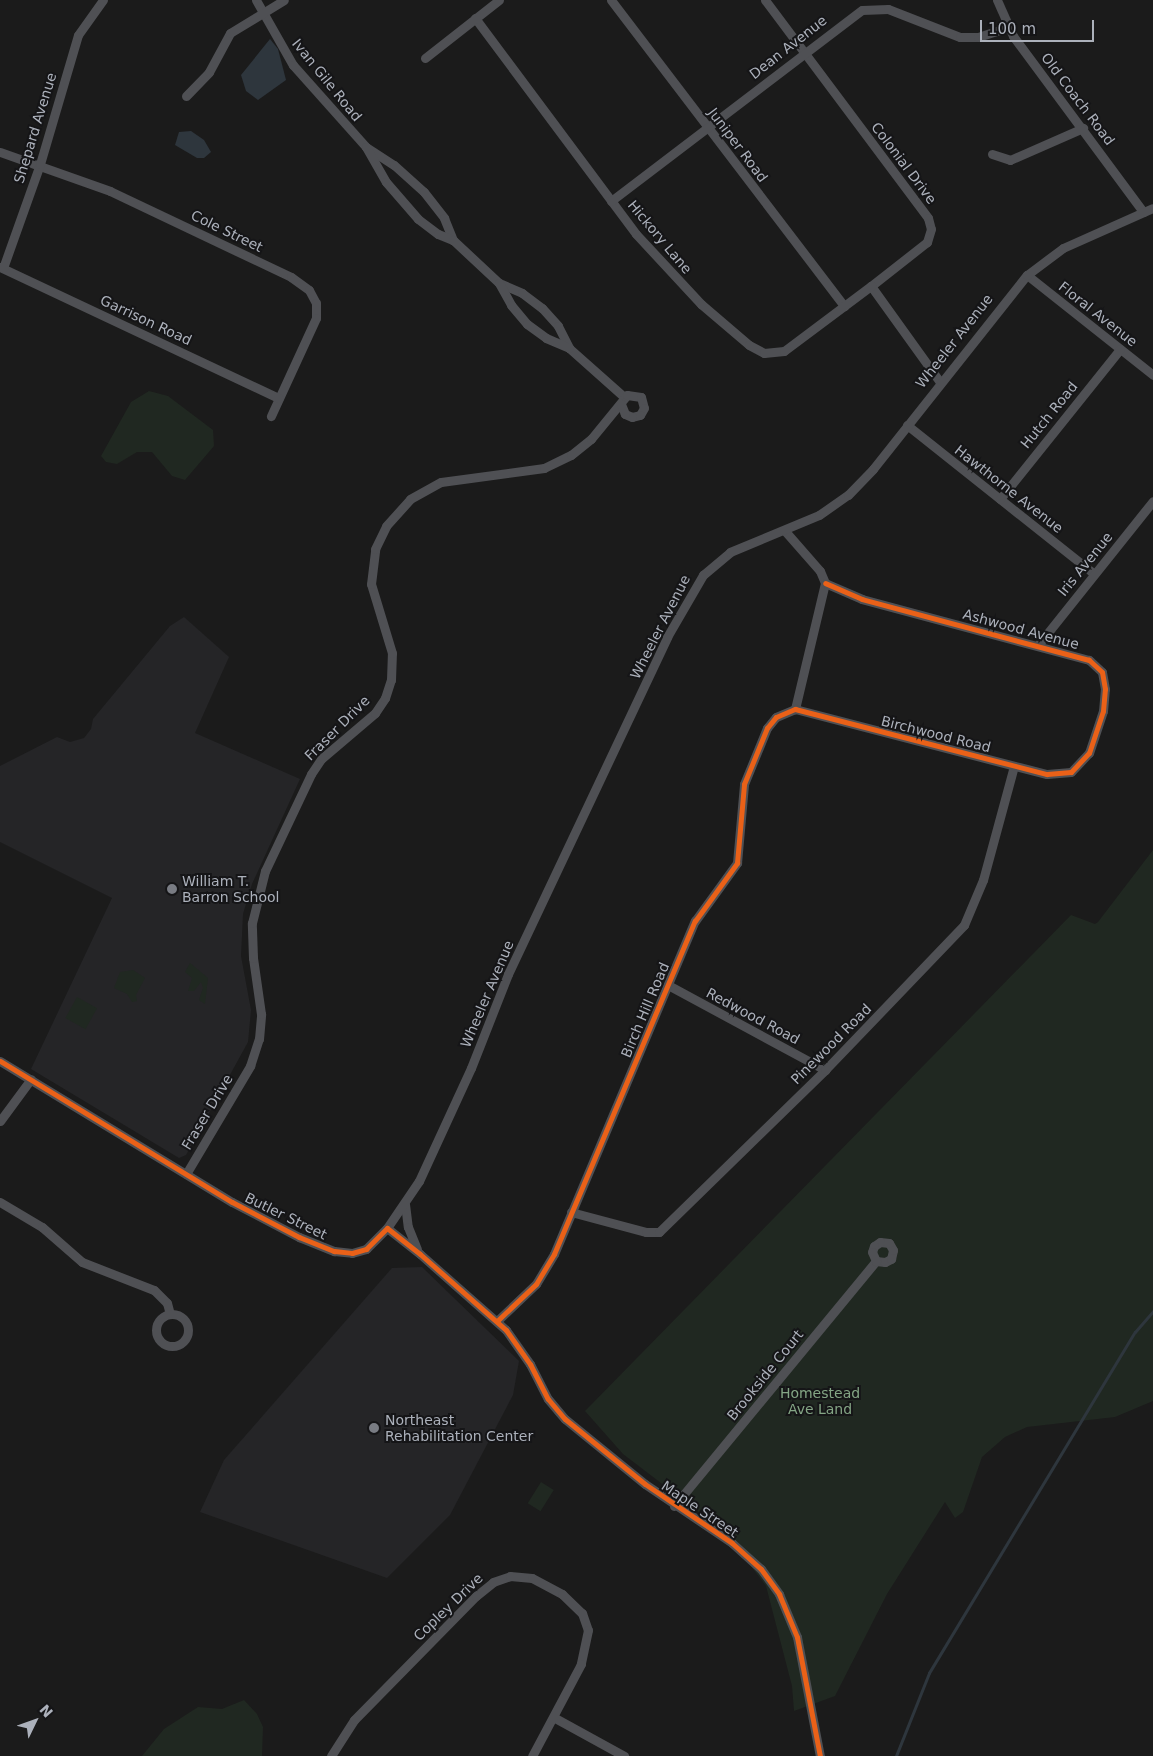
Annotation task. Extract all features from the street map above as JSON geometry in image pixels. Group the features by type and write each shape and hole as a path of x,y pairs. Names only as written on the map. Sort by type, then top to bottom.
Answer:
{"street":[{"name":"Shepard Avenue","path":"1,268 40,164 78,35 103,0"},
{"name":"Ivan Gile Road","path":"256,0 293,65 366,147 382,176 407,208 431,230 452,240 499,283 522,293 542,308 558,326 569,348 623,400"},
{"path":"186,96 210,72 230,33 284,0"},
{"path":"425,58 499,0"},
{"name":"Juniper Road","path":"610,0 844,306"},
{"name":"Colonial Drive","path":"765,0 930,223 931,233 924,246 871,286"},
{"name":"Old Coach Road","path":"996,0 1008,27 1144,212"},
{"name":"Dean Avenue","path":"611,200 854,14 870,8 897,12 960,37 973,38 1008,27"},
{"name":"Hickory Lane","path":"475,18 611,200 676,279 729,330 757,350 770,353 784,351 871,286"},
{"path":"992,154 1010,160 1083,128"},
{"name":"Ivan Gile Road","path":"366,147 394,165 424,192 444,218 452,240"},
{"name":"Cole Street","path":"0,152 40,164 142,206 291,277 309,290 316,303 316,318 271,416"},
{"name":"Wheeler Avenue","path":"387,1228 405,1204 467,1076 508,974 688,598 703,575 722,557 738,548 785,531 826,511 848,495 907,425 1027,275 1063,248 1153,208"},
{"name":"Garrison Road","path":"1,268 279,398"},
{"name":"Floral Avenue","path":"1027,275 1153,375"},
{"name":"Ivan Gile Road","path":"499,283 510,305 527,324 546,338 569,348"},
{"path":"871,286 940,382"},
{"name":"Hutch Road","path":"1000,499 1120,349"},
{"name":"Fraser Drive","path":"186,1174 250,1066 257,1049 261,1014 253,958 252,923 265,871 311,774 321,759 375,712 385,698 391,680 392,653 377,611 371,584 375,550 386,526 410,499 441,482 532,470 563,460 583,447 623,400"},
{"name":"Hawthorne Avenue","path":"907,425 1094,574"},
{"name":"Iris Avenue","path":"1038,645 1153,501"},
{"path":"785,531 820,571 825,583 794,709"},
{"name":"Ashwood Avenue","path":"825,583 862,599 1089,660 1102,672 1105,689 1098,728 1086,760 1072,772"},
{"name":"Birchwood Road","path":"794,709 1047,774 1072,772"},
{"name":"Birch Hill Road","path":"497,1321 541,1277 571,1212 700,912 737,863 741,845 740,800 749,768 763,736 776,717 794,709"},
{"name":"Pinewood Road","path":"571,1212 646,1232 659,1232 825,1070 964,925 983,880 1014,766"},
{"name":"Redwood Road","path":"668,985 825,1070"},
{"name":"Butler Street","path":"0,1060 186,1174 276,1226 334,1251 352,1253 366,1250 387,1228"},
{"path":"0,1120 31,1079"},
{"path":"0,1202 42,1227 82,1262 154,1290 167,1302 170,1314"},
{"path":"405,1204 408,1227 420,1254"},
{"path":"387,1228 497,1321"},
{"name":"Brookside Court","path":"674,1506 876,1260"},
{"name":"Maple Street","path":"497,1321 522,1351 548,1399 565,1419 674,1506 741,1551 779,1594 797,1637 820,1756"},
{"name":"Copley Drive","path":"331,1756 340,1740 370,1704 476,1596 502,1577 523,1576 546,1584 577,1606 586,1622 588,1639 584,1657 555,1718 532,1756"},
{"path":"555,1718 624,1756"}],"shaded area":[{"path":"270,39 278,49 286,80 258,100 246,91 241,75"},
{"path":"191,131 204,140 211,152 204,158 197,158 175,145 179,132"},
{"name":"William T. Barron School","path":"184,617 229,657 195,733 300,779 252,884 243,914 241,956 251,1010 248,1042 186,1155 179,1158 31,1069 112,898 0,842 0,766 57,737 70,742 84,738 91,729 93,719 170,626"},
{"name":"Northeast Rehabilitation Center","path":"422,1267 519,1361 513,1395 450,1515 387,1578 200,1512 224,1460 392,1268"}],"green space":[{"path":"149,391 168,396 213,430 214,446 185,480 172,476 152,452 137,452 117,464 106,462 101,456 131,402"},
{"name":"Homestead Ave Land","path":"1153,850 1153,1401 1115,1417 1027,1427 1005,1437 982,1457 963,1512 955,1518 945,1502 887,1594 835,1696 794,1711 792,1686 766,1586 725,1532 623,1454 585,1411 1071,915 1095,924 1098,922"},
{"path":"190,963 208,978 205,1004 199,1000 203,988 201,982 194,991 188,991 192,978 185,972"},
{"path":"133,970 145,978 136,995 137,1001 132,1002 127,994 114,988 120,972"},
{"path":"77,997 97,1008 85,1029 65,1018"},
{"path":"541,1482 554,1490 540,1511 528,1503"},
{"path":"244,1700 257,1714 263,1727 262,1756 142,1756 164,1729 198,1707 222,1709"}],"waterway":[{"path":"896,1756 929,1673 1135,1332 1153,1311"}],"cycle path":[{"path":"497,1321 536,1284 554,1254 695,921 737,863 744,784 767,728 776,717 795,709 1047,774 1071,772 1089,753 1103,711 1105,689 1102,672 1089,660 862,599 825,583"},
{"path":"0,1061 232,1202 299,1237 334,1251 352,1253 366,1249 387,1228 420,1254 506,1330 530,1364 548,1399 565,1419 645,1484 732,1543 761,1569 779,1594 797,1637 820,1756"}],"place":[{"name":"William T. Barron School","path":"172,889"},
{"name":"Northeast Rehabilitation Center","path":"374,1428"}]}
